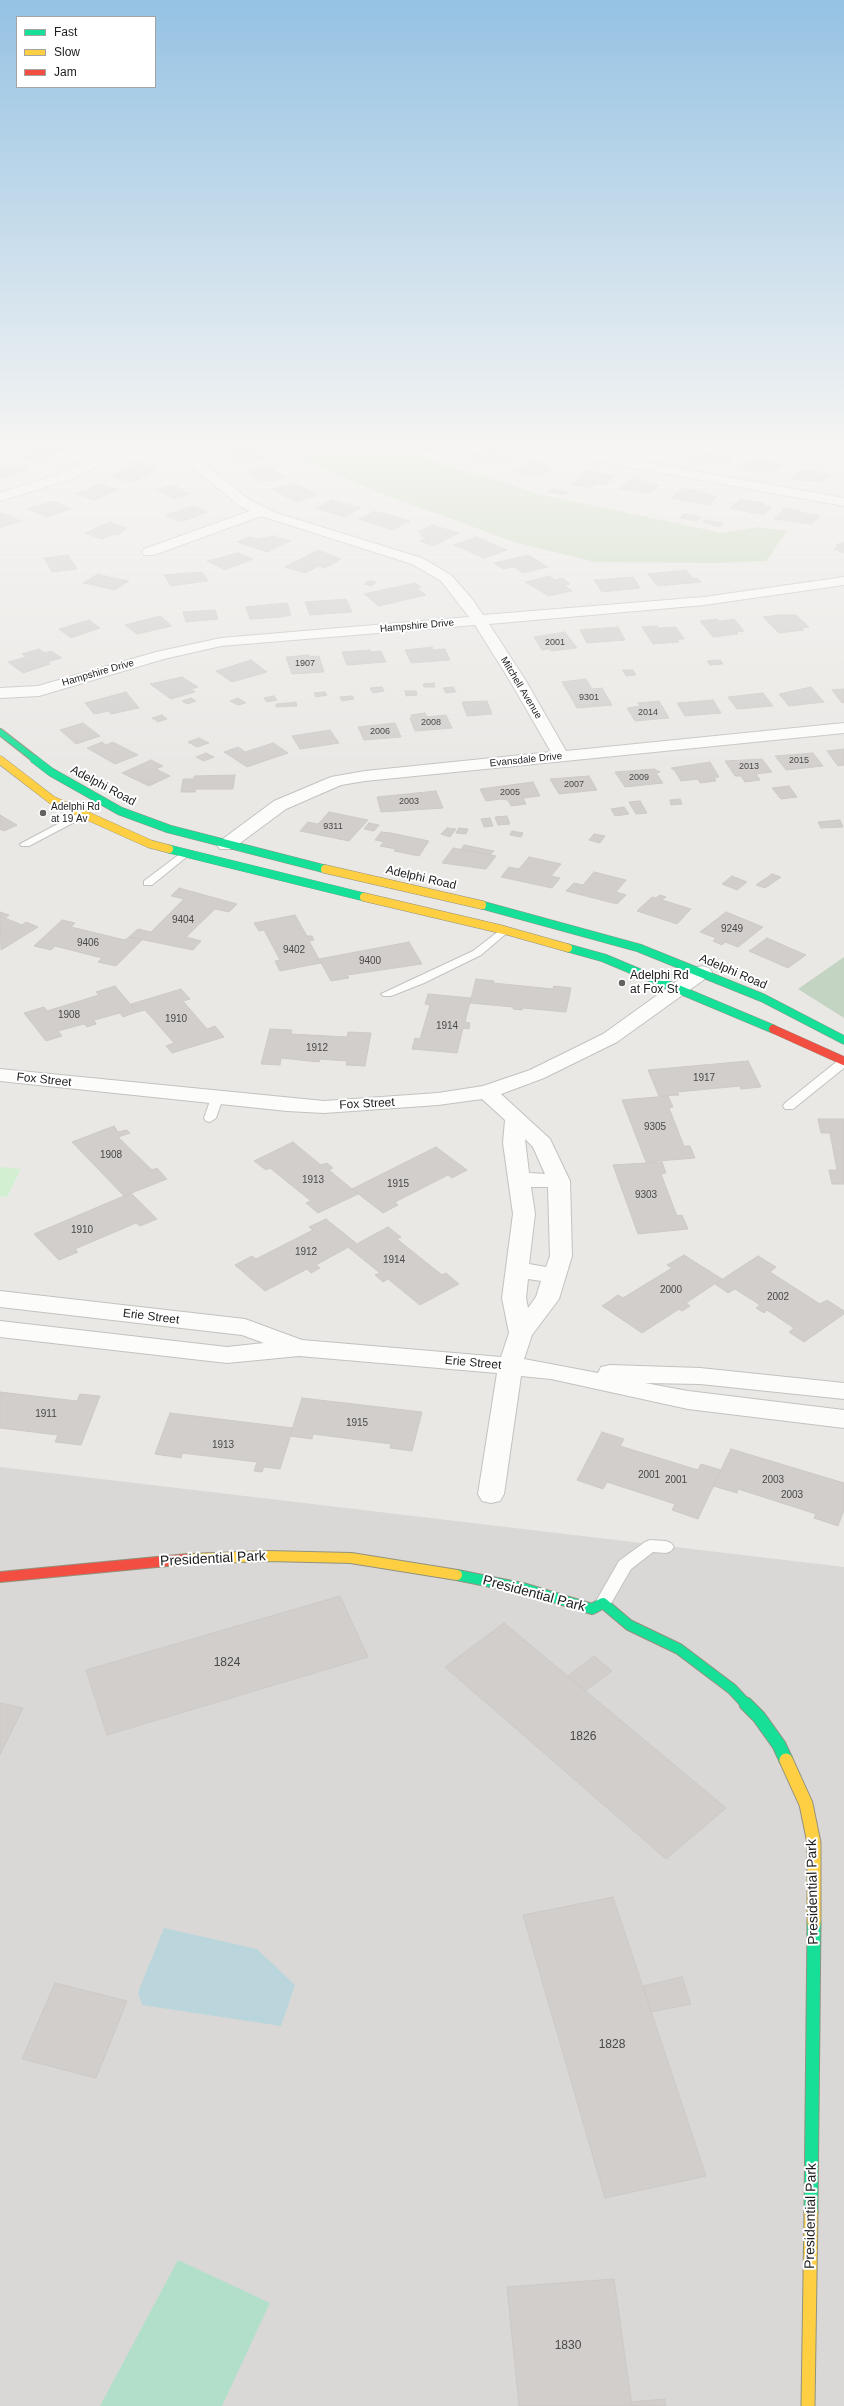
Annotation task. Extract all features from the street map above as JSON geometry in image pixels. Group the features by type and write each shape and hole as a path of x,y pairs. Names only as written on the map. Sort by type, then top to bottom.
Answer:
{"main road":[{"name":"Adelphi Road","path":"0,732 51,772 120,811 169,830 565,926 639,948 702,972 763,998 844,1040"},
{"path":"0,760 52,800 150,844 504,930 604,958 679,989 844,1062"},
{"name":"Presidential Park","path":"0,1577 199,1558 268,1556 352,1558 413,1567 526,1589 592,1609 603,1603 629,1625 679,1649 732,1689 759,1717 779,1745 806,1804 814,1851 814,2002 808,2406"}],"street":[{"name":"Mitchell Avenue","path":"415,560 446,578 457,589 518,682 561,756"},
{"name":"Hampshire Drive","path":"0,707 35,697 39,691 161,655 221,642 704,601 844,581"},
{"path":"0,693 39,691"},
{"name":"Evansdale Drive","path":"226,845 280,805 337,781 365,776 844,728"},
{"name":"Fox Street","path":"0,1075 287,1105 324,1106 438,1099 487,1092 537,1074 610,1038 702,972"},
{"path":"487,1092 542,1144 559,1181 561,1256 547,1299 521,1333 510,1366 491,1494"},
{"path":"515,1120 514,1144 524,1214 518,1253 519,1270 514,1298 521,1333"},
{"path":"520,1180 559,1181"},
{"path":"519,1270 554,1276"},
{"name":"Erie Street","path":"0,1299 245,1327 298,1348"},
{"path":"213,1353 222,1325"},
{"name":"Erie Street","path":"0,1329 227,1355 298,1348 510,1366 551,1371 688,1400 844,1419"},
{"name":"Erie Street","path":"551,1371 700,1376 844,1391"},
{"path":"773,1411 778,1384"}],"lane":[{"path":"25,844 82,814"},
{"path":"148,883 185,853"},
{"path":"387,994 420,981 477,952 504,930"},
{"path":"789,1106 844,1062"},
{"path":"210,1118 218,1098"},
{"path":"603,1603 626,1565 650,1546 666,1547"}],"shaded area":[{"path":"0,1467 844,1567 844,2406 0,2406"}],"green space":[{"path":"588,560 767,560 716,563 595,562"},
{"path":"844,957 844,1018 798,989"},
{"path":"0,1167 21,1169 7,1197 0,1196"},
{"path":"178,2260 270,2303 222,2406 100,2406"}],"water":[{"path":"164,1928 257,1949 295,1985 281,2026 142,2005 138,1992"}],"building":[{"path":"45,560 71,560 77,569 52,572"},
{"path":"210,560 250,560 225,570 207,561"},
{"path":"298,560 339,560 325,568 319,566 305,573 285,567"},
{"path":"506,560 537,560 548,567 523,573 514,567 503,569 494,563"},
{"path":"686,570 693,579 697,578 701,582 658,586 648,574"},
{"path":"202,572 208,581 171,586 164,575"},
{"path":"98,574 129,581 115,590 83,583"},
{"path":"550,576 555,580 562,578 570,584 564,585 572,591 549,596 525,582"},
{"path":"633,577 640,588 602,592 594,580"},
{"path":"369,581 374,581 376,583 371,586 364,584"},
{"path":"415,583 421,587 416,588 426,595 379,606 364,594"},
{"path":"346,599 352,612 310,615 305,602"},
{"path":"287,603 291,615 281,617 250,619 246,607"},
{"path":"215,610 218,619 186,622 183,612"},
{"path":"796,615 809,627 801,628 804,630 779,633 763,617"},
{"path":"160,616 172,626 137,634 125,625"},
{"path":"717,619 719,621 734,619 744,631 736,632 738,634 713,637 700,621"},
{"path":"89,620 100,628 71,638 59,629"},
{"path":"657,626 658,628 676,627 684,639 677,639 679,642 653,644 642,627"},
{"path":"618,627 625,640 587,643 580,630"},
{"path":"565,632 577,648 551,651 550,649 542,650 534,637"},
{"path":"432,647 433,650 445,649 450,660 411,663 405,650"},
{"path":"39,649 45,653 51,651 62,658 47,662 50,664 23,673 8,662 26,657 22,654"},
{"path":"370,650 371,652 381,651 386,662 347,665 342,652"},
{"path":"309,655 309,657 319,656 324,672 292,674 286,657"},
{"path":"251,660 267,672 232,682 216,671"},
{"path":"720,660 723,664 710,665 707,661"},
{"path":"623,670 633,670 636,675 626,676"},
{"path":"182,677 198,687 191,689 195,692 171,699 150,684"},
{"path":"586,679 592,689 602,688 612,705 577,708 562,682"},
{"path":"434,683 435,687 424,687 423,684"},
{"path":"382,687 384,691 373,693 370,688"},
{"path":"453,687 456,692 446,693 443,688"},
{"path":"811,687 824,702 789,706 779,694"},
{"path":"844,689 844,702 842,703 832,690"},
{"path":"405,691 416,691 417,695 406,696"},
{"path":"126,692 139,708 111,714 109,711 94,714 85,703"},
{"path":"325,692 327,695 316,697 314,693"},
{"path":"763,693 773,706 737,709 728,697"},
{"path":"274,696 277,700 267,702 264,698"},
{"path":"352,696 354,699 342,701 340,697"},
{"path":"191,698 196,701 187,704 182,701"},
{"path":"238,698 246,703 238,705 230,701"},
{"path":"713,700 721,713 685,716 677,703"},
{"path":"487,701 492,714 467,716 462,702"},
{"path":"659,701 669,718 635,721 627,708 640,706 638,703"},
{"path":"296,702 297,706 276,707 276,704"},
{"path":"425,713 427,717 446,715 452,728 415,731 410,718 412,717 411,715"},
{"path":"162,715 167,719 158,722 152,718"},
{"path":"83,723 100,736 76,744 60,730"},
{"path":"395,723 401,737 364,740 358,727"},
{"path":"330,730 339,743 300,749 292,736"},
{"path":"199,738 209,743 197,747 188,742"},
{"path":"102,742 106,745 113,742 138,755 115,764 87,748"},
{"path":"273,743 288,753 247,767 224,752 238,747 245,752"},
{"path":"844,749 844,765 838,766 827,751"},
{"path":"206,753 214,757 204,761 196,757"},
{"path":"813,753 823,766 786,770 775,756"},
{"path":"762,759 772,772 756,774 760,780 745,782 741,776 735,776 725,761"},
{"path":"151,760 163,766 156,769 170,776 149,786 122,773"},
{"path":"710,762 719,777 714,778 716,781 700,783 698,779 681,781 675,771 671,768"},
{"path":"654,769 660,772 656,773 663,783 625,787 615,772"},
{"path":"235,775 233,789 196,789 195,792 181,792 183,779 194,779 194,776"},
{"path":"589,776 597,790 559,794 550,779"},
{"path":"533,782 540,796 523,798 526,804 511,806 508,800 501,799 486,801 480,789"},
{"path":"789,786 797,797 781,799 772,788"},
{"path":"436,791 443,808 381,812 377,797"},
{"path":"680,799 682,804 671,805 670,800"},
{"path":"640,801 647,813 636,814 629,802"},
{"path":"624,807 629,814 615,816 611,809"},
{"path":"329,812 368,820 349,841 300,831 308,822 318,824"},
{"path":"0,815 17,825 4,831 0,829"},
{"path":"507,816 510,824 498,825 495,817"},
{"path":"490,818 493,826 484,827 481,819"},
{"path":"840,820 843,827 821,828 818,822"},
{"path":"369,823 379,825 374,831 364,829"},
{"path":"447,828 456,829 450,837 441,834"},
{"path":"459,828 468,829 466,834 456,833"},
{"path":"512,831 523,833 521,837 510,835"},
{"path":"381,832 429,841 419,856 394,851 396,849 380,846 384,842 375,840"},
{"path":"594,834 605,836 600,843 589,840"},
{"path":"464,845 494,851 490,855 461,849"},
{"path":"453,848 496,856 486,869 442,863"},
{"path":"529,857 561,864 551,876 560,878 552,888 501,877 509,867 519,869"},
{"path":"594,872 626,880 616,892 626,895 617,904 566,891 574,883 583,885"},
{"path":"772,874 781,877 765,888 756,885"},
{"path":"732,876 747,882 737,890 722,884"},
{"path":"179,888 237,904 229,912 215,909 186,937 201,941 193,950 129,937 138,929 151,932 184,899 171,896"},
{"path":"660,895 666,897 662,900 691,909 677,924 637,911 652,897 656,898"},
{"path":"0,912 9,915 5,918 22,925 26,922 38,927 1,950"},
{"path":"726,912 763,927 738,947 725,942 722,945 713,941 716,938 700,932"},
{"path":"295,915 307,936 312,936 314,940 309,941 321,963 280,971 275,961 280,960 264,930 259,931 254,923"},
{"path":"62,920 75,923 71,927 125,940 129,937 142,940 116,966 98,962 102,958 55,946 51,950 34,946"},
{"path":"767,938 806,955 788,968 749,951"},
{"path":"409,942 422,964 347,975 349,978 331,981 319,959"},
{"path":"476,979 494,981 493,983 553,989 554,986 571,988 566,1012 523,1008 522,1010 513,1009 513,1007 470,1003"},
{"path":"115,986 137,1012 123,1017 120,1013 94,1020 96,1024 87,1027 84,1024 58,1031 62,1036 46,1041 24,1013 44,1007 47,1011 99,995 96,992"},
{"path":"181,989 190,999 183,1001 207,1029 215,1026 224,1037 172,1053 166,1046 174,1043 145,1010 137,1012 131,1004"},
{"path":"428,994 471,998 465,1022 470,1023 469,1029 463,1028 457,1053 412,1049 415,1038 420,1039 430,1005 425,1004"},
{"path":"270,1029 292,1030 291,1034 347,1037 348,1032 371,1033 365,1066 346,1065 347,1061 320,1059 319,1062 281,1058 280,1065 261,1064"},
{"path":"748,1061 761,1087 741,1089 740,1086 677,1092 679,1095 659,1096 648,1070"},
{"path":"668,1096 673,1107 669,1108 684,1146 690,1146 695,1158 646,1162 622,1100"},
{"path":"818,1119 844,1119 844,1184 832,1184 829,1170 837,1170 830,1133 821,1133"},
{"path":"114,1126 118,1132 127,1130 130,1133 118,1137 152,1170 157,1168 167,1179 124,1196 72,1142"},
{"path":"293,1142 321,1165 327,1163 333,1168 329,1170 358,1194 318,1213 306,1203 311,1201 270,1168 266,1170 254,1161"},
{"path":"436,1147 467,1170 452,1178 448,1175 395,1202 398,1205 383,1213 352,1189"},
{"path":"662,1162 666,1173 661,1174 677,1216 682,1215 688,1229 638,1234 613,1165"},
{"path":"131,1193 157,1219 140,1226 136,1223 75,1249 78,1252 59,1260 34,1234"},
{"path":"326,1219 356,1243 316,1265 320,1268 311,1273 307,1269 265,1291 235,1265 252,1256 256,1259 313,1230 309,1227"},
{"path":"388,1227 401,1237 397,1239 442,1275 446,1273 459,1284 420,1305 388,1279 383,1282 375,1275 380,1273 349,1248"},
{"path":"684,1255 722,1279 686,1303 690,1306 682,1311 679,1309 642,1333 602,1306 618,1295 623,1298 672,1268 667,1265"},
{"path":"758,1256 776,1267 770,1272 820,1304 827,1300 844,1311 844,1314 804,1342 789,1332 794,1328 767,1310 764,1313 756,1308 760,1305 735,1289 728,1293 715,1284"},
{"path":"0,1392 77,1401 80,1394 100,1396 81,1445 55,1442 58,1435 0,1428"},
{"path":"302,1398 422,1412 412,1451 390,1448 391,1444 313,1434 312,1439 290,1436"},
{"path":"170,1413 293,1428 280,1469 264,1467 262,1472 254,1471 257,1462 182,1453 181,1458 155,1454"},
{"path":"602,1432 624,1439 620,1446 698,1470 701,1464 721,1470 698,1519 672,1510 675,1504 607,1482 603,1489 577,1480"},
{"path":"731,1449 844,1483 844,1510 838,1526 814,1518 816,1514 738,1489 737,1493 713,1486"},
{"path":"340,1596 368,1657 107,1735 86,1670"},
{"path":"504,1623 726,1808 666,1859 445,1667"},
{"path":"594,1656 612,1671 585,1691 568,1676"},
{"path":"0,1703 23,1708 0,1755"},
{"path":"613,1897 706,2176 605,2198 523,1915"},
{"path":"682,1977 691,2004 651,2012 643,1986"},
{"path":"55,1983 127,2001 96,2078 22,2059"},
{"path":"614,2279 632,2406 519,2406 507,2287"},
{"path":"665,2399 666,2406 631,2406 631,2402"}],"traffic: fast":[{"path":"0,732 51,772 120,811 169,829 325,869"},
{"path":"169,849 364,897"},
{"path":"482,905 639,948 763,998 844,1040"},
{"path":"568,948 604,958 773,1029"},
{"path":"457,1575 526,1589 592,1609 603,1603 629,1625 679,1649 732,1689 759,1717 779,1745 786,1760"},
{"path":"811,2212 814,1923"}],"traffic: slow":[{"path":"0,760 52,800 150,844 169,849"},
{"path":"325,869 482,905"},
{"path":"364,897 504,930 568,948"},
{"path":"188,1559 268,1556 351,1558 457,1575"},
{"path":"786,1760 806,1804 814,1843 814,1923"},
{"path":"808,2406 811,2212"}],"traffic: jam":[{"path":"773,1029 844,1061"},
{"path":"0,1577 188,1559"}],"place":[{"name":"Adelphi Rd at 19 Av","path":"43,813"},
{"name":"Adelphi Rd at Fox St","path":"622,983"}]}
